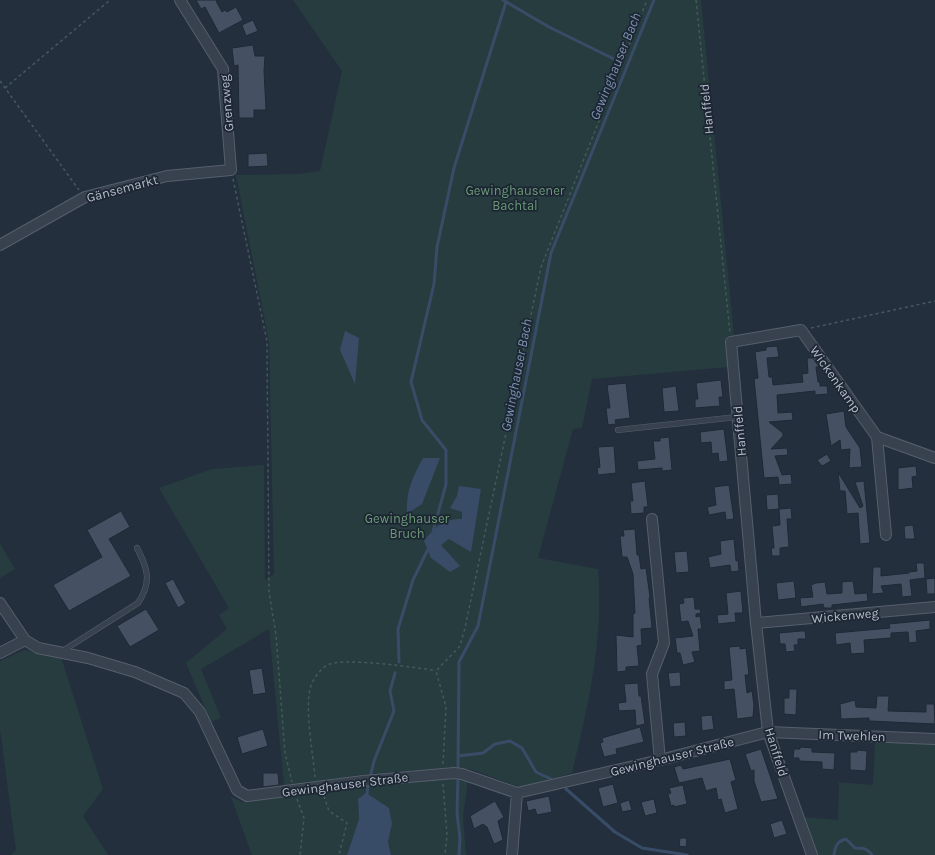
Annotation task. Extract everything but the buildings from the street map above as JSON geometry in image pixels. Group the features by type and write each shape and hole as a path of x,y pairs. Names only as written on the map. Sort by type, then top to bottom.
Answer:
{"street":[{"name":"Grenzweg","path":"180,0 223,69 231,170"},
{"name":"Gänsemarkt","path":"0,245 85,197 167,176 231,170"},
{"path":"731,342 802,330"},
{"name":"Wickenkamp","path":"802,330 877,437"},
{"name":"Hanffeld","path":"731,342 756,624 768,732 812,855"},
{"path":"886,535 877,437 935,458"},
{"path":"652,519 664,643 652,674 660,760"},
{"name":"Gewinghauser Straße","path":"0,603 25,640 38,648 88,658 135,672 184,693 200,712 237,790 247,796 316,786 458,773 517,793 660,760 768,732"},
{"name":"Wickenweg","path":"756,624 935,607"},
{"path":"0,653 25,640"},
{"name":"Im Twehlen","path":"768,732 935,739"},
{"path":"512,855 517,793"}],"lane":[{"path":"618,430 737,417"},
{"path":"60,652 138,603 145,592 147,571 136,548"}],"path":[{"path":"5,88 110,0"},
{"path":"436,671 460,646 465,628 541,267 648,0"},
{"name":"Hanffeld","path":"696,0 731,342"},
{"path":"0,81 85,197"},
{"path":"231,170 267,341 269,592 276,635 286,753 293,790 304,818 300,855"},
{"path":"802,330 935,301"},
{"path":"339,855 347,823 329,811 323,794 316,786 309,716 310,689 320,671 330,664 346,662 420,667 436,671"},
{"path":"436,671 446,707 442,774 447,835 445,855"}],"green space":[{"name":"Gewinghausener Bachtal","path":"293,0 701,0 734,335 727,336 729,367 592,379 582,428 573,429 538,558 598,569 599,620 597,646 584,723 572,773 541,783 520,787 473,770 456,767 366,774 284,786 269,629 201,669 221,718 211,722 186,663 227,629 219,615 229,608 159,488 212,469 264,465 265,580 274,574 269,342 236,175 298,174 320,171 342,71"},
{"path":"0,544 15,569 0,578"},
{"path":"24,650 61,657 103,789 83,816 108,855 11,855 16,850 0,729 0,661"},
{"path":"875,741 935,743 935,855 818,855 804,817 838,820 839,782 873,785"},
{"path":"456,778 468,780 463,816 466,854 468,855 391,855 388,842 392,824 358,799 359,819 347,855 252,855 231,797 242,802 355,788"}],"water":[{"path":"345,331 359,338 355,384 340,350"},
{"path":"423,458 440,458 422,504 407,514 410,485"},
{"path":"459,486 481,489 471,552 449,539 441,545 460,566 450,572 431,558 424,541 436,528 445,522 455,519 462,519 462,512 450,508 457,496"},
{"path":"366,793 389,808 392,824 388,842 391,855 347,855 359,819 358,799"}],"waterway":[{"path":"503,0 549,27 616,60"},
{"name":"Gewinghauser Bach","path":"458,768 459,662 478,626 551,253 654,0"},
{"path":"433,532 446,484 446,450 422,420 411,382 434,284 437,247 454,168 506,2"},
{"path":"399,662 398,629 413,580 429,547"},
{"path":"370,778 374,761 394,711 390,691 395,673"},
{"path":"458,756 483,753 495,744 510,741 522,748 536,772 551,779"},
{"name":"Gewinghauser Bach","path":"458,778 457,813 460,838 459,855"},
{"path":"367,795 368,783"},
{"path":"566,789 615,832 642,848 687,855"},
{"path":"834,855 837,845 840,841 846,839 855,848 865,849 872,855"}],"park label":[{"name":"Gewinghauser Bruch","path":"407,526"}]}
